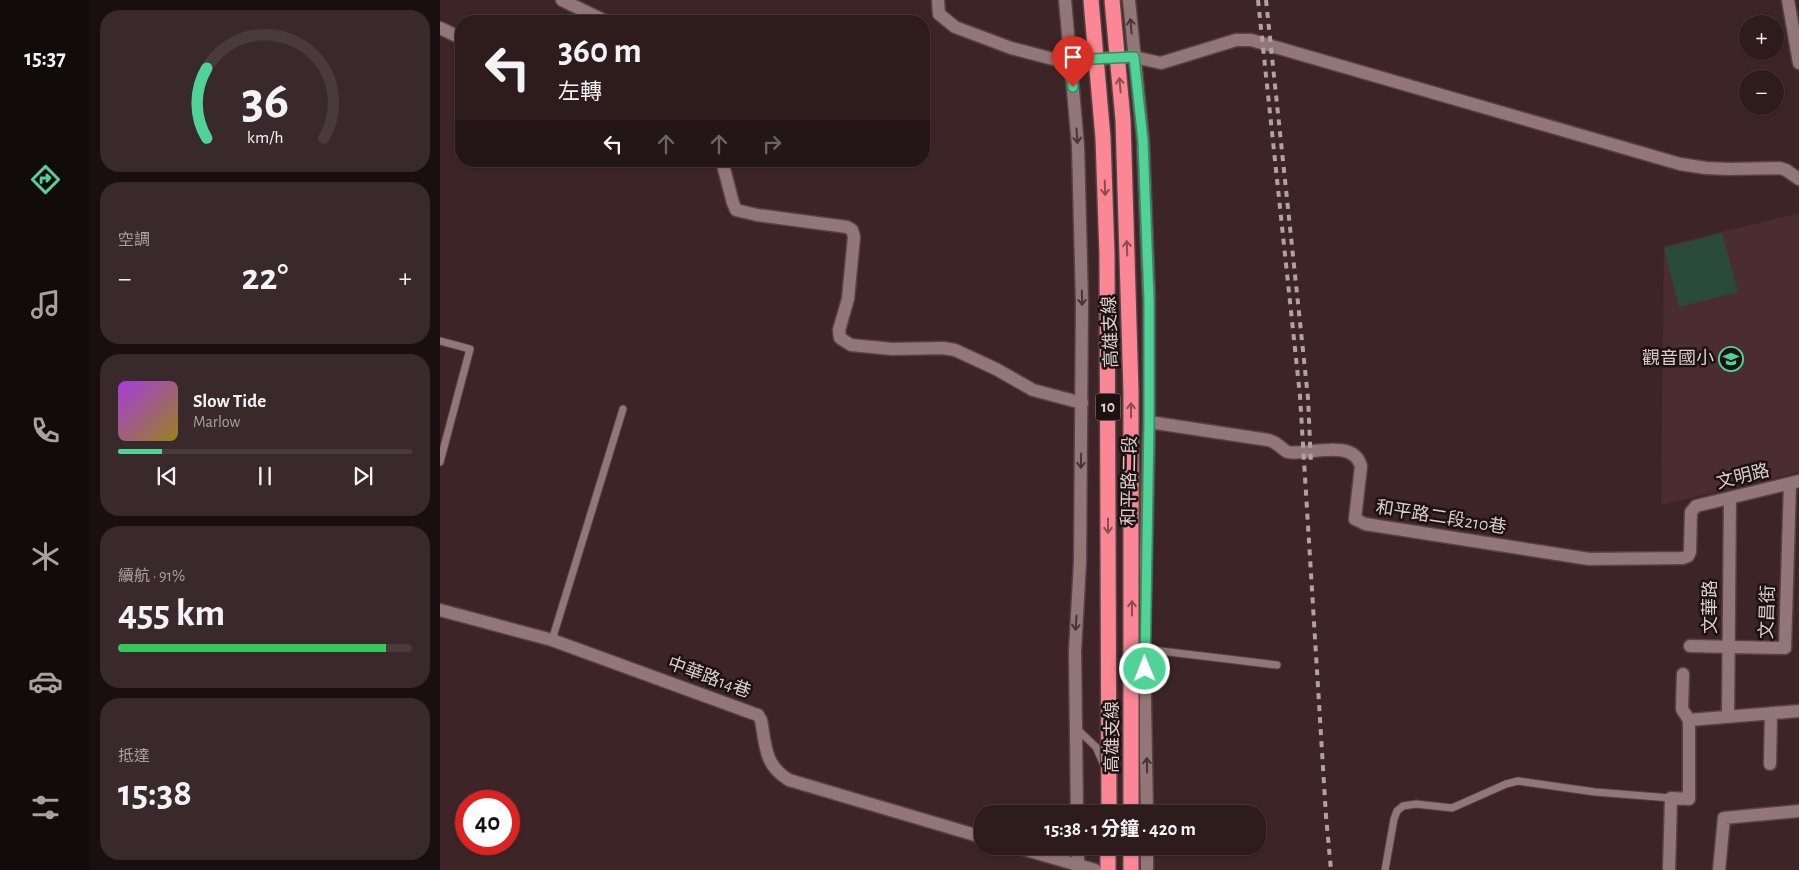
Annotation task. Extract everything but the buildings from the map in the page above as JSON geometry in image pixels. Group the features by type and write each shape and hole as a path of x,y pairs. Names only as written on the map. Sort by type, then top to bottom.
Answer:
{"highway":[{"name":"高雄支線","path":"1091,0 1103,138 1107,255 1109,805"},
{"name":"高雄支線","path":"1112,0 1123,120 1131,392 1131,805"},
{"path":"1107,855 1108,870"},
{"path":"1131,855 1131,870"}],"street":[{"path":"562,0 593,15"},
{"path":"938,0 939,14 955,27 1011,48 1057,60 1134,57 1161,62 1236,40 1251,40 1680,164 1730,169 1774,167 1786,170 1799,179"},
{"path":"1065,0 1080,198 1082,403 1080,562 1075,650 1077,805"},
{"name":"和平路二段","path":"1129,0 1143,141 1149,300 1149,422 1144,649 1147,805"},
{"path":"1788,0 1799,63"},
{"path":"440,28 455,35"},
{"path":"724,167 736,210 847,227 852,230 854,237 848,299 839,330 840,338 845,342 851,345 892,349 943,348 955,350 996,369 1033,390 1082,403"},
{"name":"和平路二段210巷","path":"1149,422 1274,441 1285,451 1290,452 1321,449 1347,452 1357,458 1361,466 1355,519 1365,524 1589,560 1684,558 1688,556 1690,552 1691,512 1696,506"},
{"name":"文明路","path":"1696,506 1794,482"},
{"name":"文昌街","path":"1690,646 1785,648 1794,482"},
{"name":"文華路","path":"1728,716 1730,498"},
{"name":"中華路14巷","path":"440,610 552,640 758,716 761,720 768,760 776,772 789,780 974,835"},
{"path":"1669,870 1671,798 1689,799 1689,720 1682,709 1683,674"},
{"path":"1689,720 1799,711"},
{"path":"1770,764 1771,713"},
{"path":"1719,870 1724,818 1799,810"},
{"path":"1040,855 1078,868 1094,870"},
{"path":"1078,855 1078,868"},
{"path":"1147,855 1147,870"}],"lane":[{"path":"440,341 470,349 440,462"},
{"path":"552,640 623,409"},
{"path":"1144,649 1277,665"},
{"path":"1077,728 1096,747 1104,762 1108,805"},
{"path":"1385,870 1394,820 1397,811 1404,806 1416,804 1452,808 1506,784 1518,781 1596,792 1671,798"},
{"path":"1104,870 1106,855"}],"shaded area":[{"name":"觀音國小","path":"1799,213 1799,472 1661,505 1664,246"}],"green space":[{"path":"1722,233 1738,292 1679,307 1664,248"}],"railway":[{"path":"1258,0 1300,396 1331,870"},
{"path":"1266,0 1308,398 1311,465"}],"place":[{"name":"觀音國小","path":"1731,359"}],"route":[{"path":"1073,87 1071,60 1134,57 1143,141 1149,300 1145,669"}]}
